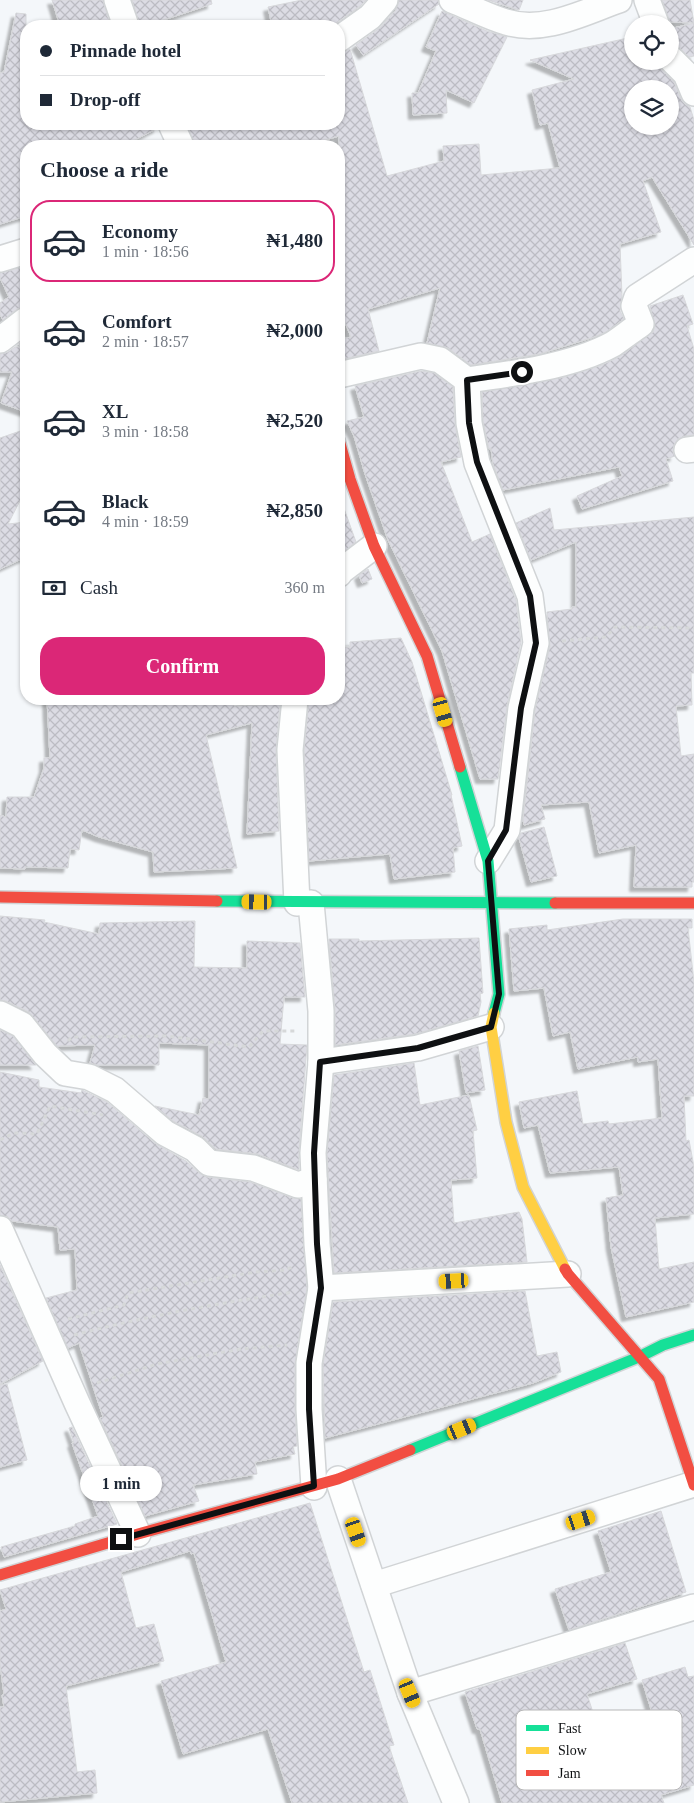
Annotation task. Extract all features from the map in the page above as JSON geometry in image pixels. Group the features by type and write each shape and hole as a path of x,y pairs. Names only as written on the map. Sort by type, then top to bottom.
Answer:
{"street":[{"path":"117,0 124,20"},
{"path":"345,35 370,17 385,0"},
{"path":"452,0 507,23 530,26 547,25 619,0"},
{"path":"647,0 653,15"},
{"path":"679,67 686,74 694,93"},
{"path":"0,259 20,253"},
{"path":"345,374 421,356 440,360 467,380 522,372 576,359 612,344 641,324 634,306 637,297 694,260"},
{"path":"0,340 20,325"},
{"path":"467,380 469,423 477,462 530,596 536,643 521,708 506,830 488,861"},
{"path":"345,461 374,546 427,656 488,861 499,994 491,1027 506,1122 523,1187 568,1274 659,1379 694,1484 374,1585"},
{"path":"345,568 374,546"},
{"path":"294,705 290,750 304,903 321,1011 320,1062 314,1145 314,1180 321,1288 309,1363 309,1409 314,1486"},
{"path":"0,897 304,903 694,903"},
{"path":"0,1014 22,1025 49,1058 65,1073 89,1078 115,1090 165,1133 195,1149 209,1163 253,1168 298,1185 314,1180"},
{"path":"320,1062 418,1048 491,1027"},
{"path":"0,1229 138,1534"},
{"path":"321,1288 568,1274"},
{"path":"0,1575 138,1534 338,1479 639,1357 663,1345 694,1335"},
{"path":"338,1479 410,1693 456,1803"},
{"path":"410,1693 694,1607"}],"path":[{"path":"536,643 606,637 615,628 694,628"},
{"path":"49,1058 72,1038 167,1036 249,1047 263,1031 321,1031"},
{"path":"0,1140 14,1133 37,1134 50,1106 106,1116"},
{"path":"47,1334 124,1305 128,1293 256,1272 285,1270 318,1256"},
{"path":"47,1334 130,1321 231,1301 321,1288"},
{"path":"72,1391 157,1364 241,1349 312,1343"}],"building":[{"path":"52,0 103,0 109,20 58,20"},
{"path":"132,0 211,0 212,4 163,20 138,20"},
{"path":"302,0 366,0 340,20 271,20 268,7"},
{"path":"399,0 438,0 439,4 363,55 356,45 381,27 396,10"},
{"path":"488,0 523,0 519,10"},
{"path":"662,0 690,0 694,23 679,22 679,15 667,15"},
{"path":"442,11 487,31 507,37 474,103 446,90 447,113 413,115 412,93 418,93 436,51 426,47"},
{"path":"16,13 26,14 26,20 20,20 20,130 154,130 135,140 20,140 20,218 0,224 0,73 4,72"},
{"path":"694,23 694,56 689,57 679,48 679,27"},
{"path":"624,39 624,70 662,70 672,80 624,80 624,135 679,135 679,94 685,104 690,107 694,120 694,245 652,177 643,181 661,232 620,244 622,296 620,311 624,319 606,332 539,354 471,365 448,348 427,343 440,288 368,309 379,351 345,359 345,338 351,337 345,322 345,140 339,140 339,136 325,140 193,140 189,130 345,130 345,51 350,49 387,176 444,161 443,146 479,144 481,175 560,168 548,123 540,125 532,90 574,79 530,60"},
{"path":"20,268 20,308 3,320 0,315 0,303 9,297 0,278 0,273"},
{"path":"683,295 693,324 687,326 694,349 694,435 678,439 674,445 673,452 675,456 666,459 673,481 582,509 577,496 622,476 619,467 503,490 493,464 491,448 489,449 483,421 482,392 564,377 602,365 619,357 653,332 655,325 650,306"},
{"path":"15,347 20,347 20,410 1,403 12,372 0,372 0,354 8,352"},
{"path":"421,371 434,373 453,387 455,424 461,457 441,462 472,542 490,534 516,600 521,642 507,706 498,779 480,779 442,651 388,540 354,436 347,421 364,417 355,386"},
{"path":"20,431 20,501 8,524 20,523 20,560 0,569 0,438"},
{"path":"550,508 554,530 694,517 694,673 691,673 692,705 676,706 681,756 694,754 694,882 692,882 692,887 634,887 636,845 599,853 589,802 541,805 545,819 524,825 535,710 550,646 547,612 576,607 576,542 531,560 516,523"},
{"path":"345,511 356,542 345,550"},
{"path":"368,569 372,579 362,583 359,575"},
{"path":"401,638 412,662 452,795 462,846 453,848 455,872 394,879 390,854 309,861 304,750 308,705 345,705 345,647 350,647 350,642"},
{"path":"47,705 280,705 276,751 279,831 247,834 252,723 206,735 237,868 154,872 153,852 99,837 82,830 79,850 70,849 68,868 0,868 0,815 6,817 7,797 34,797 44,768 44,758 50,758"},
{"path":"544,827 557,876 531,882 519,838 521,833"},
{"path":"0,916 45,920 44,922 99,934 100,923 195,921 194,967 247,968 247,941 300,943 305,997 284,997 280,1044 307,1045 299,1170 258,1154 216,1149 202,1136 173,1121 155,1106 199,1115 203,1098 209,1099 209,1045 159,1043 159,1065 97,1065 90,1063 95,1045 57,1046 29,1012 0,1000"},
{"path":"623,919 692,919 692,928 688,928 694,982 694,1096 684,1096 686,1141 689,1140 694,1167 694,1214 655,1218 659,1269 694,1262 694,1302 626,1317 611,1247 606,1198 623,1195 619,1167 550,1173 538,1125 524,1128 519,1102 577,1091 583,1124 608,1121 609,1124 662,1118 658,1059 638,1062 638,1057 578,1069 570,1032 553,1036 544,988 514,991 509,929 547,925 547,930"},
{"path":"479,938 483,993 480,994 481,1002 478,1016 415,1034 335,1045 335,1010 329,939 359,939 359,941"},
{"path":"0,1030 13,1036 36,1065 0,1065"},
{"path":"478,1046 485,1090 466,1093 459,1051"},
{"path":"414,1063 420,1105 469,1095 477,1130 473,1131 477,1178 451,1180 454,1223 519,1212 522,1219 527,1262 334,1273 327,1153 334,1075"},
{"path":"0,1072 39,1080 39,1087 81,1093 82,1090 107,1102 156,1144 186,1161 199,1173 207,1177 250,1182 293,1198 301,1199 307,1288 295,1363 297,1446 293,1447 295,1454 255,1462 257,1474 193,1485 199,1501 145,1516 100,1418 103,1417 79,1343 68,1348 46,1298 77,1290 75,1249 60,1250 58,1227 12,1221 8,1217 0,1215"},
{"path":"0,1265 43,1361 0,1384"},
{"path":"525,1291 537,1356 557,1352 561,1372 533,1383 325,1438 323,1364 333,1302"},
{"path":"7,1384 27,1460 0,1467 0,1385"},
{"path":"72,1427 117,1524 4,1557 1,1547 75,1526 75,1524 98,1516 72,1443 74,1443 69,1428"},
{"path":"310,1503 364,1672 370,1670 394,1745 389,1746 408,1803 292,1803 268,1729 183,1754 161,1681 226,1662 194,1553 191,1554 190,1551 121,1572 136,1628 154,1624 164,1661 66,1686 77,1772 95,1770 97,1793 0,1802 0,1707 4,1707 2,1695 4,1694 0,1664 0,1611 6,1609 0,1590"},
{"path":"661,1511 686,1592 569,1630 555,1589 611,1572 598,1531"},
{"path":"625,1643 637,1679 587,1694 592,1710 516,1710 516,1790 678,1790 661,1795 664,1803 502,1803 480,1729 477,1729 465,1692"},
{"path":"685,1667 688,1677 694,1676 694,1785 682,1789 682,1710 651,1710 642,1680"}],"traffic: fast":[{"path":"460,767 488,861 499,994 494,1013"},
{"path":"217,901 555,903"},
{"path":"410,1450 639,1357 663,1345 694,1335"}],"traffic: slow":[{"path":"494,1013 491,1027 506,1122 523,1187 565,1269"}],"traffic: jam":[{"path":"345,461 374,546 427,656 460,767"},
{"path":"0,897 217,901"},
{"path":"555,903 694,903"},
{"path":"565,1269 659,1379 694,1485"},
{"path":"0,1575 138,1534 338,1479 410,1450"}],"route":[{"path":"121,1539 314,1486 309,1409 309,1363 321,1288 317,1244 314,1153 320,1062 418,1048 491,1027 499,994 488,861 506,830 521,708 536,643 530,596 477,462 469,423 467,380 522,372"}]}
